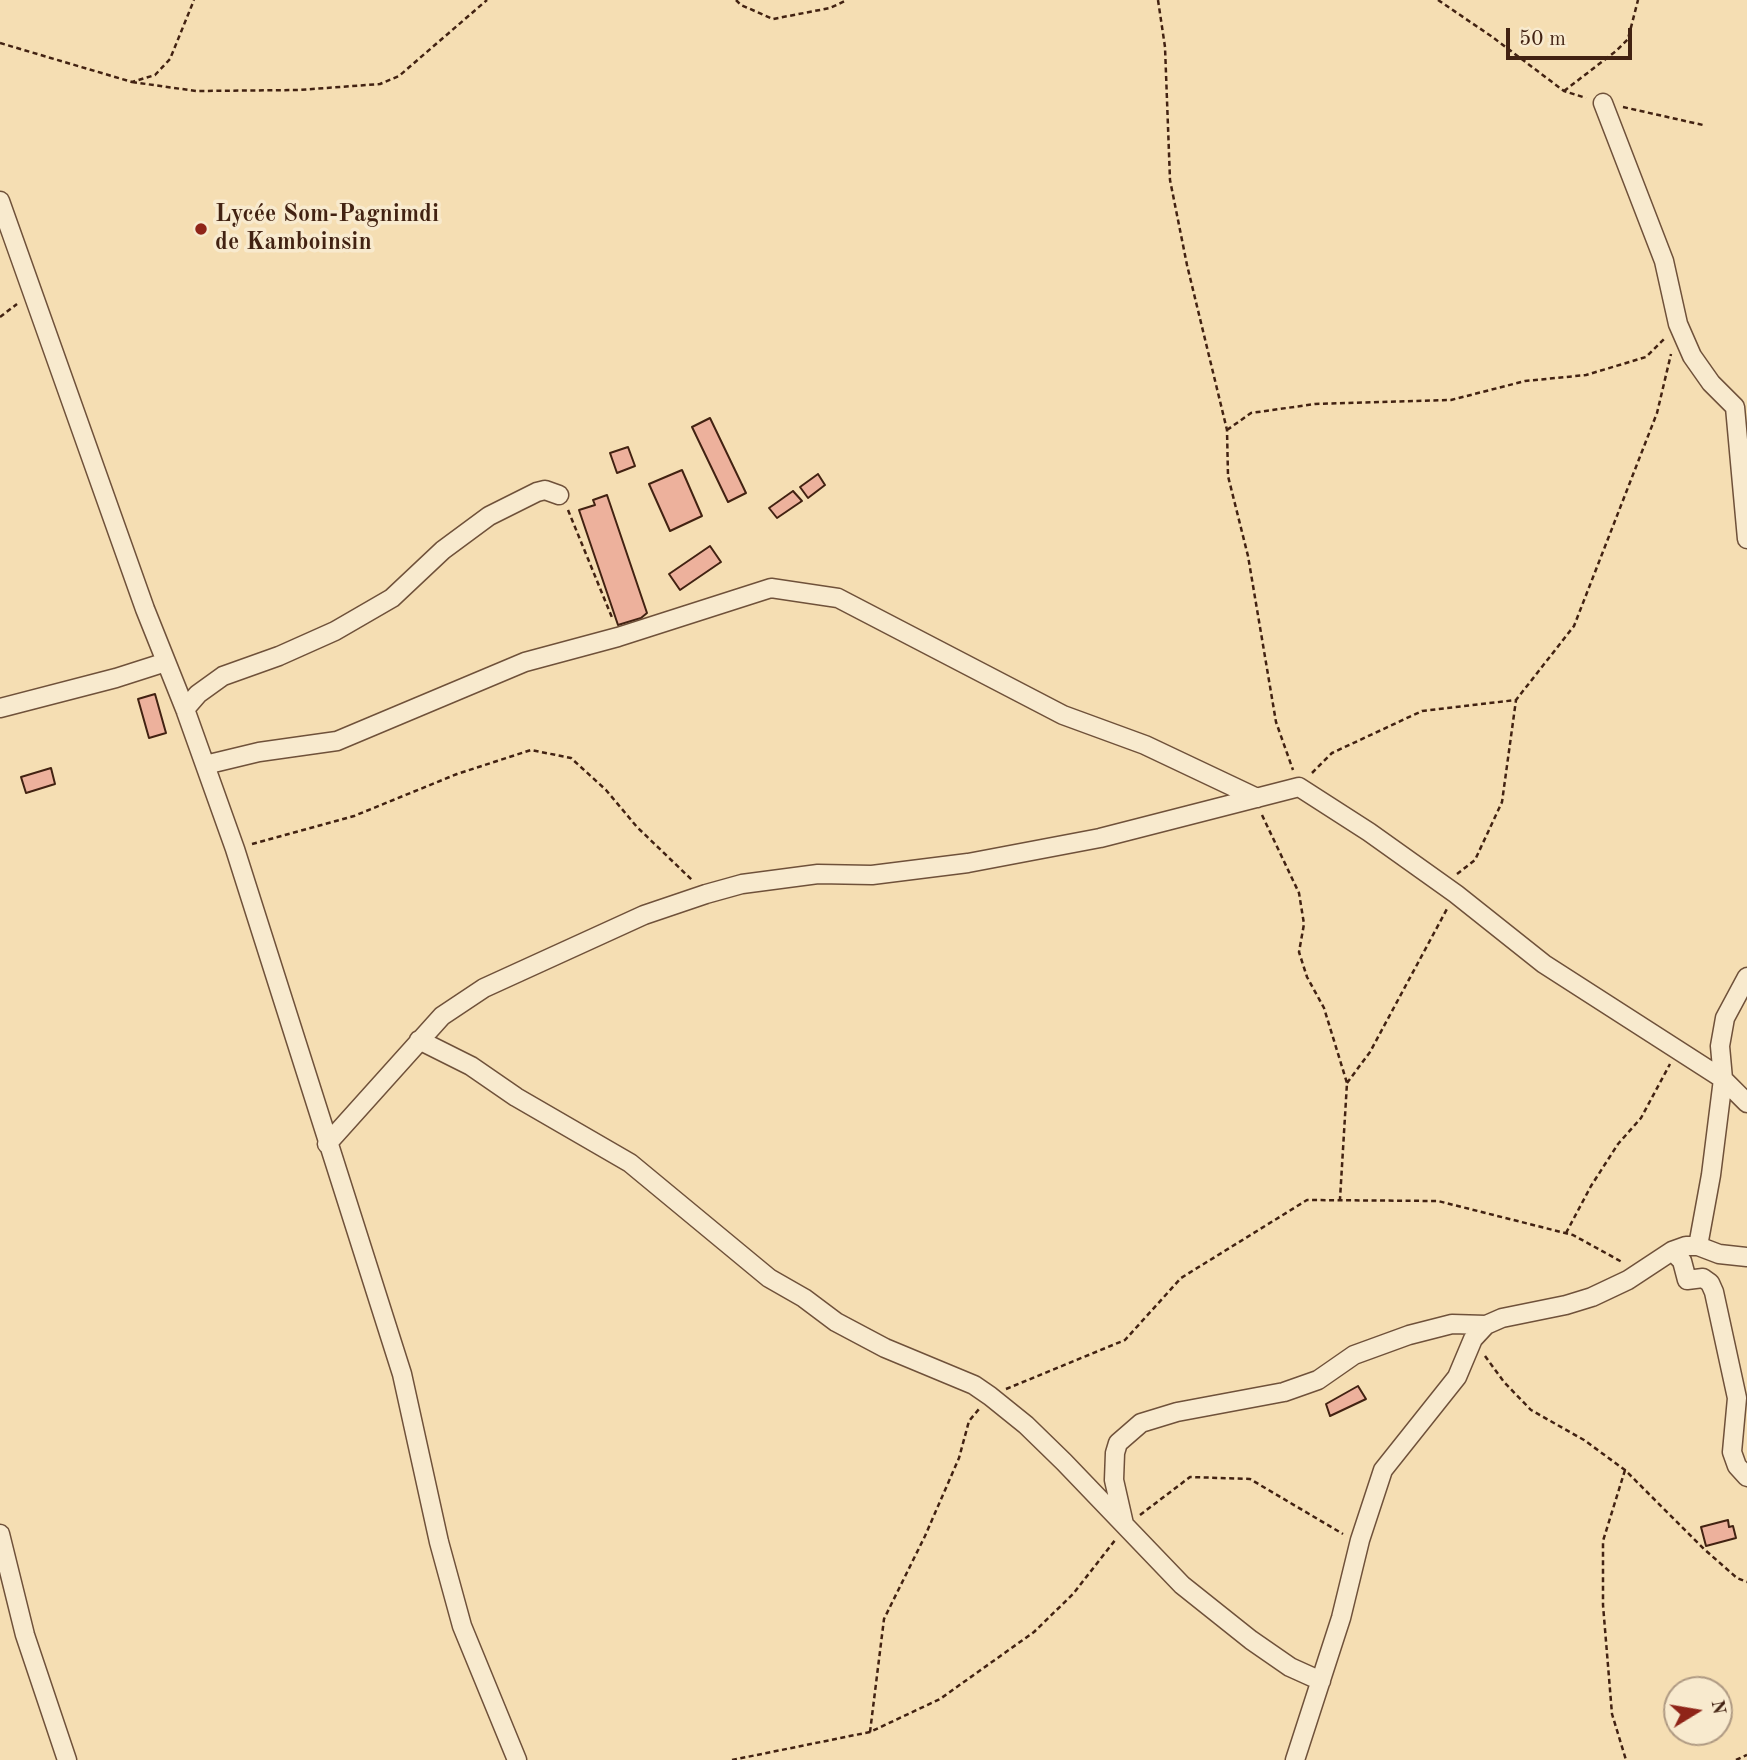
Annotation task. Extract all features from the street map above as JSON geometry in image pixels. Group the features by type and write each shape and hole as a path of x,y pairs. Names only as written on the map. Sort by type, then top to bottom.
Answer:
{"street":[{"path":"1603,103 1664,261 1678,324 1692,356 1711,383 1741,412 1747,539"},
{"path":"0,201 31,293 235,849 402,1374 439,1542 462,1626 517,1760"},
{"path":"185,709 198,694 223,676 279,656 335,631 383,604 407,586 452,542 489,516 537,492 545,490 559,495"},
{"path":"205,765 259,752 337,741 525,662 618,637 771,588 838,598 1063,715 1145,745 1257,798"},
{"path":"0,708 166,662"},
{"path":"327,1144 442,1016 484,988 644,915 742,884 818,874 872,875 968,863 1100,838 1299,788 1369,831 1544,964 1657,1038 1679,1048 1723,1079 1747,1103"},
{"path":"1698,1246 1712,1175 1723,1079 1720,1045 1725,1018 1747,977"},
{"path":"419,1040 471,1066 516,1097 631,1163 769,1278 804,1298 836,1322 885,1348 974,1385 990,1396 1026,1424 1182,1585 1290,1667 1321,1681"},
{"path":"1295,1760 1341,1618 1360,1540 1383,1470 1457,1377 1473,1339 1486,1325 1502,1318 1592,1297 1640,1273 1672,1251 1686,1246 1698,1246 1719,1254 1747,1257"},
{"path":"1672,1251 1682,1261 1687,1280 1703,1278 1710,1283 1714,1293 1737,1398 1732,1452 1737,1466 1747,1477"},
{"path":"1125,1527 1114,1480 1115,1453 1118,1443 1141,1423 1177,1412 1284,1392 1318,1380 1354,1355 1409,1335 1452,1324 1486,1325"},
{"path":"0,1534 24,1635 67,1760"}],"path":[{"path":"132,82 155,75 170,59 194,0"},
{"path":"0,43 132,82 197,91 298,90 380,84 399,76 487,0"},
{"path":"736,0 741,5 773,19 830,8 847,0"},
{"path":"1158,0 1165,47 1170,180 1187,265 1227,430 1228,476 1248,556 1276,722 1299,788 1332,752 1422,711 1516,700"},
{"path":"1438,0 1564,91 1603,103 1703,125"},
{"path":"1564,91 1628,39 1638,0"},
{"path":"0,317 31,293"},
{"path":"1227,430 1251,414 1315,404 1451,400 1525,381 1586,375 1646,357 1678,324"},
{"path":"1347,1083 1370,1052 1432,933 1449,890 1475,860 1502,802 1516,700 1574,626 1657,413 1678,324"},
{"path":"559,495 609,605 618,637"},
{"path":"235,849 354,817 457,774 531,750 571,758 606,790 637,827 705,894"},
{"path":"1257,798 1264,823 1299,893 1304,924 1299,952 1307,976 1324,1008 1347,1083 1340,1200"},
{"path":"1566,1233 1591,1186 1618,1144 1641,1118 1679,1048"},
{"path":"870,1732 884,1619 925,1536 959,1458 969,1421 990,1396 1125,1340 1181,1278 1307,1200 1438,1201 1573,1235 1640,1273"},
{"path":"1473,1339 1504,1382 1531,1410 1584,1440 1625,1471 1704,1549 1737,1578 1747,1582"},
{"path":"1625,1471 1603,1541 1603,1605 1612,1714 1626,1760"},
{"path":"732,1760 870,1732 940,1699 1034,1632 1073,1594 1125,1527 1190,1477 1250,1479 1338,1533 1360,1540"},
{"path":"1736,1760 1747,1755"}],"building":[{"path":"710,418 746,493 728,502 692,427"},
{"path":"628,447 635,466 617,473 610,453"},
{"path":"682,470 702,516 670,531 649,484"},
{"path":"818,474 825,485 808,498 800,487"},
{"path":"793,491 802,501 777,518 769,508"},
{"path":"607,495 647,613 641,618 618,625 579,510 595,505 593,500"},
{"path":"710,546 721,562 680,590 669,574"},
{"path":"155,694 166,733 149,738 138,699"},
{"path":"51,768 55,784 26,793 21,777"},
{"path":"1358,1386 1366,1399 1330,1416 1326,1404"},
{"path":"1728,1520 1729,1527 1733,1526 1736,1538 1706,1546 1701,1527"}],"place":[{"name":"Lycée Som-Pagnimdi de Kamboinsin","path":"201,229"}]}
